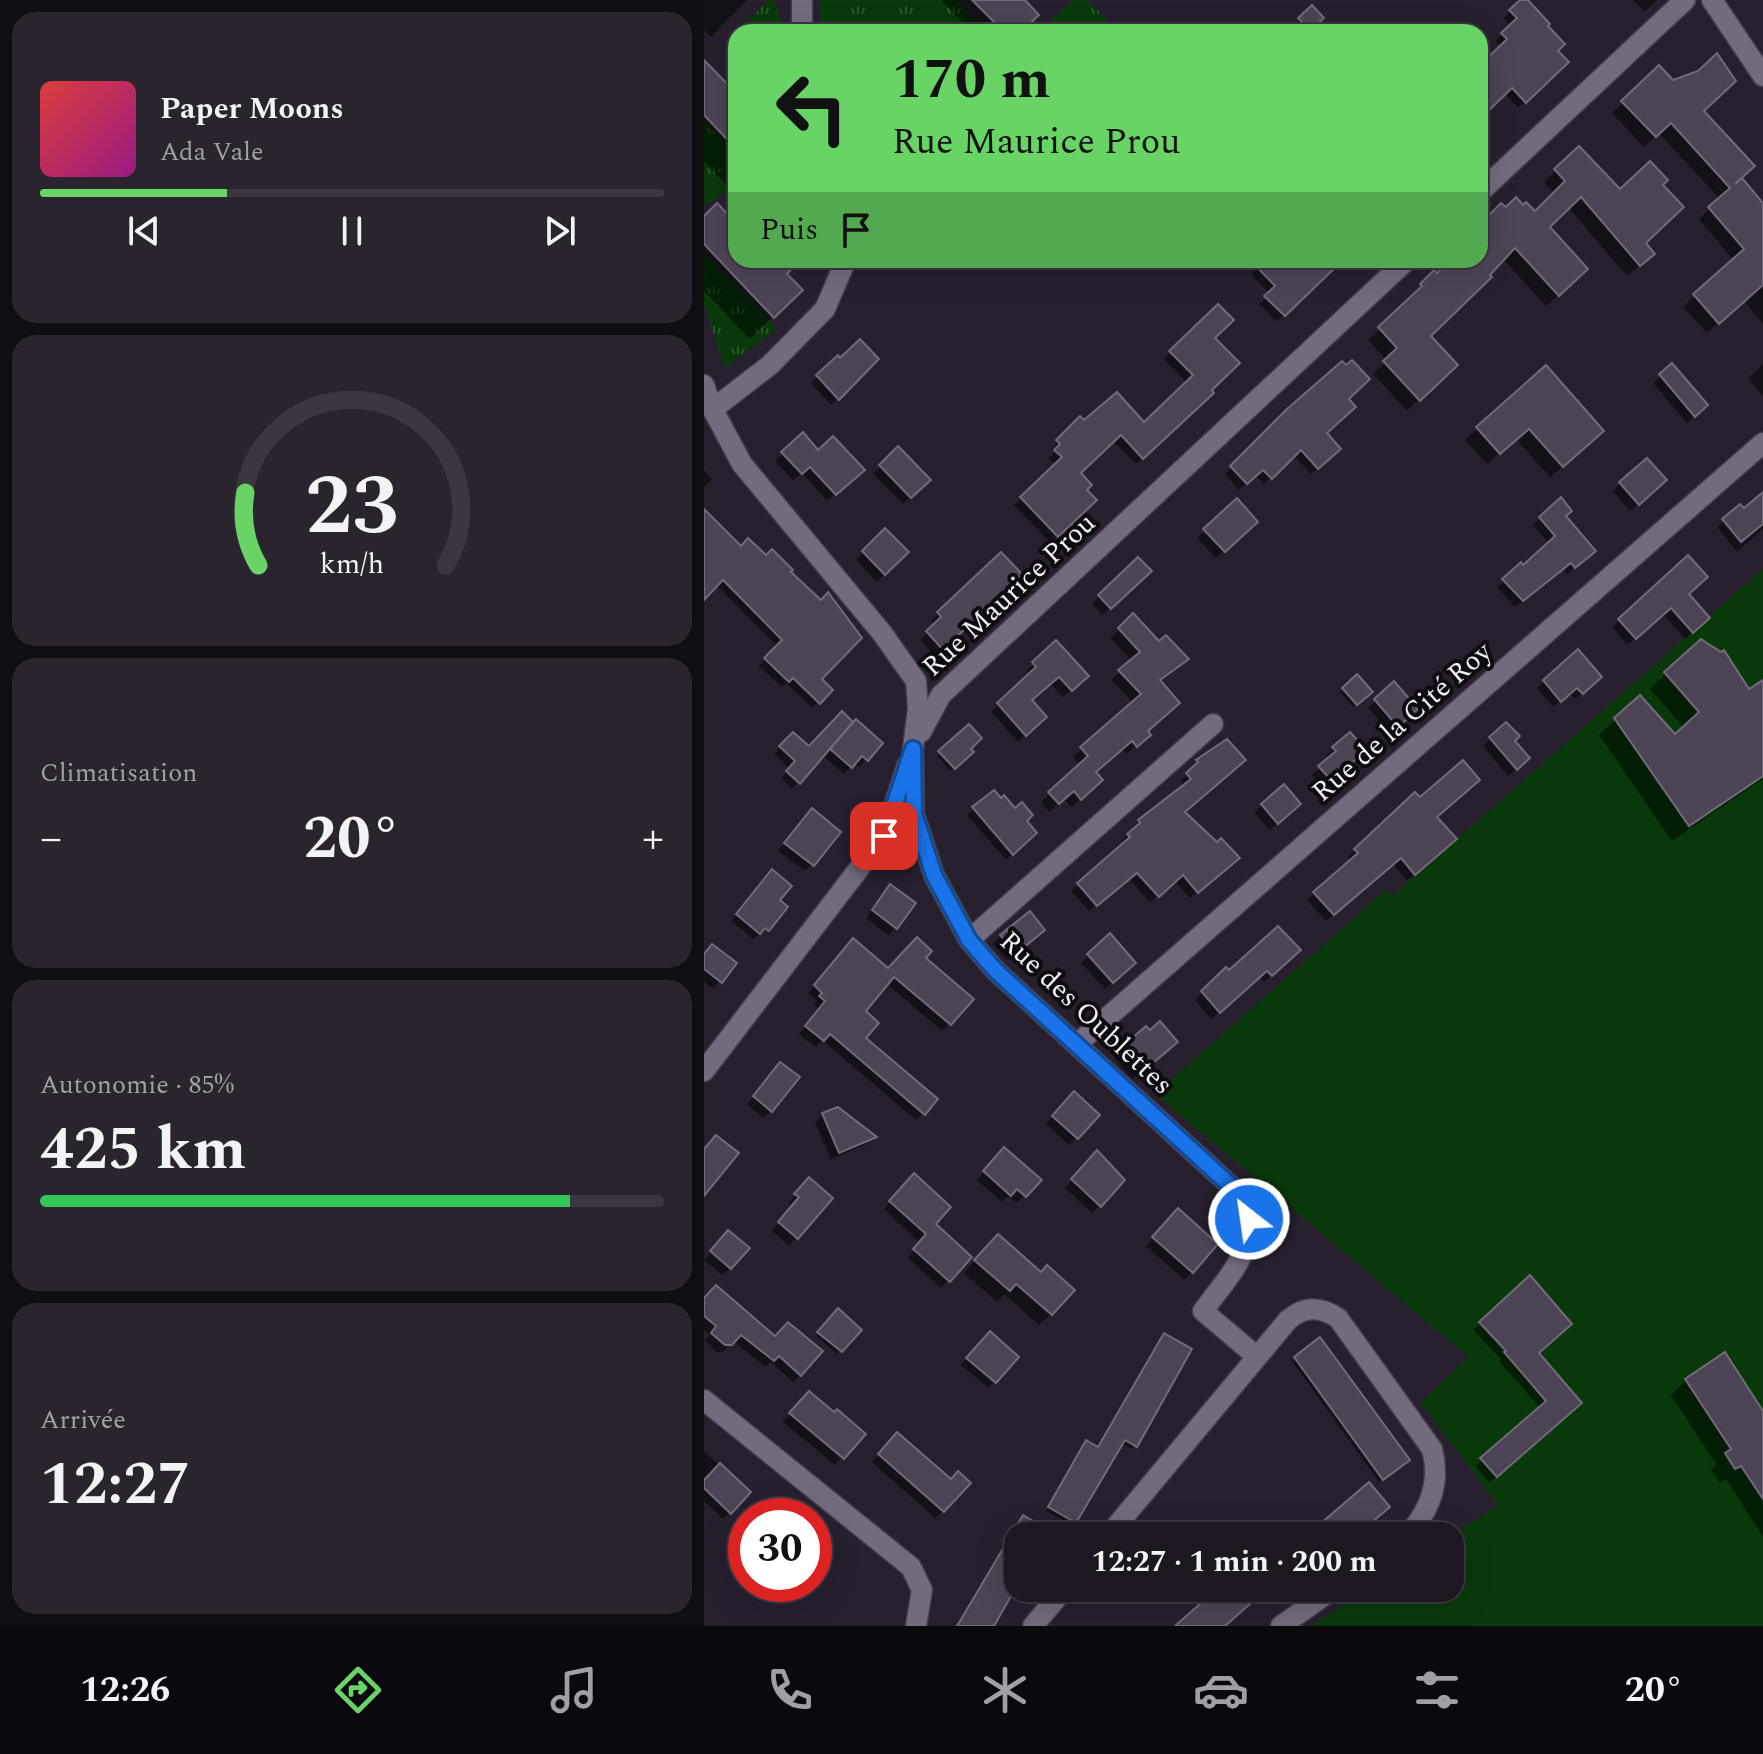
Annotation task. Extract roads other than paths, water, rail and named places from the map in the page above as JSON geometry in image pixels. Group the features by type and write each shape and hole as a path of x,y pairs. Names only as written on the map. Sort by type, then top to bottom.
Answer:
{"street":[{"path":"802,0 802,24"},
{"path":"1488,185 1685,0"},
{"path":"1712,0 1763,76"},
{"path":"713,409 770,365 825,309 843,268"},
{"name":"Rue Maurice Prou","path":"704,1071 884,836 913,749 941,695 1398,268"},
{"name":"Rue des Oublettes","path":"704,385 742,464 882,633 916,681 918,708 913,749 914,814 934,875 969,940 996,971 1232,1187 1243,1202 1249,1219 1246,1248 1203,1311 1256,1356"},
{"name":"Rue de la Cité Roy","path":"1077,1044 1763,443"},
{"path":"969,940 1213,724"},
{"path":"1120,1522 1288,1320 1298,1312 1314,1309 1338,1318 1432,1449 1437,1469 1434,1493 1420,1522"},
{"path":"704,1400 911,1567 922,1590 916,1626"},
{"path":"1033,1626 1053,1602"},
{"path":"1281,1626 1315,1602"}]}
